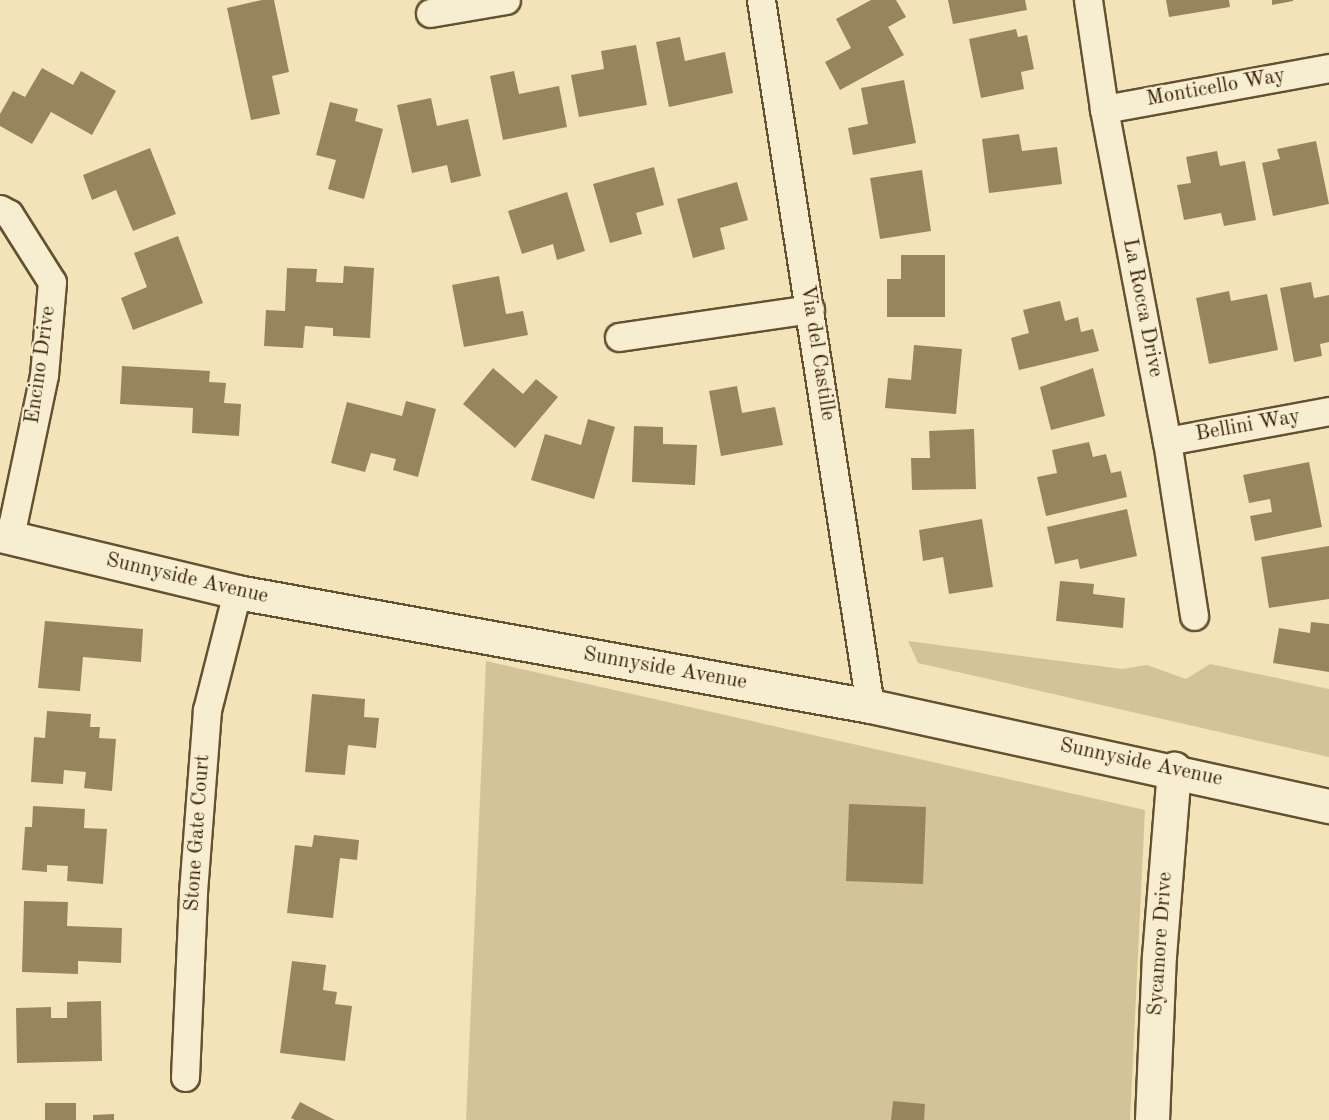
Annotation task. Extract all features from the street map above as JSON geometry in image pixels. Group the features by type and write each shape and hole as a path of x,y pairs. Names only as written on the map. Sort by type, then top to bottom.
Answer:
{"street":[{"path":"430,13 506,0"},
{"name":"Via del Castille","path":"761,0 870,706"},
{"name":"La Rocca Drive","path":"1088,0 1104,109 1167,441 1194,616"},
{"name":"Monticello Way","path":"1104,109 1329,68"},
{"name":"Encino Drive","path":"0,209 9,214 52,282 44,375 5,536"},
{"path":"619,337 810,309"},
{"name":"Bellini Way","path":"1167,441 1329,411"},
{"name":"Sunnyside Avenue","path":"5,536 237,592 870,706 1173,769 1329,806"},
{"name":"Stone Gate Court","path":"185,1077 193,892 207,710 237,592"},
{"name":"Sycamore Drive","path":"1152,1120 1159,956 1173,769"}],"shaded area":[{"path":"908,641 1122,669 1147,665 1186,679 1210,664 1329,689 1329,757 918,663"},
{"path":"486,661 1145,810 1130,1120 466,1120"}],"building":[{"path":"262,0 274,0 289,72 272,76 280,114 251,120 227,8"},
{"path":"871,0 896,0 906,17 888,27 904,55 840,90 825,62 851,48 836,19"},
{"path":"948,0 1025,0 1027,10 953,24"},
{"path":"1166,0 1229,0 1230,7 1169,17"},
{"path":"1272,0 1293,0 1293,1 1272,5"},
{"path":"1016,29 1018,37 1027,35 1034,69 1021,72 1024,89 981,98 969,39"},
{"path":"680,37 685,61 725,52 733,93 669,107 656,42"},
{"path":"636,45 647,105 579,117 571,75 604,69 601,51"},
{"path":"42,68 73,85 81,71 116,91 92,135 51,112 32,144 0,126 0,114 13,91 25,97"},
{"path":"514,71 519,94 559,86 567,127 503,140 490,76"},
{"path":"904,80 916,143 853,155 848,128 868,124 861,88"},
{"path":"431,98 437,126 468,119 481,176 451,183 447,165 412,173 397,105"},
{"path":"330,102 358,109 355,121 383,129 364,199 328,189 336,160 316,155"},
{"path":"1019,134 1022,151 1057,147 1062,184 989,193 982,139"},
{"path":"1316,141 1329,204 1273,216 1262,163 1280,159 1277,149"},
{"path":"150,148 176,214 133,231 116,190 92,200 83,175"},
{"path":"1217,151 1220,166 1245,161 1256,220 1224,226 1221,213 1184,220 1177,185 1191,183 1186,157"},
{"path":"654,167 664,205 636,213 642,234 610,243 593,184"},
{"path":"922,170 931,231 880,239 870,178"},
{"path":"737,182 748,220 720,228 725,249 693,258 677,199"},
{"path":"567,192 585,251 557,260 553,244 522,254 508,211"},
{"path":"178,236 203,303 133,330 121,298 147,287 134,253"},
{"path":"901,255 945,255 945,317 887,317 887,279 901,279"},
{"path":"344,266 374,268 370,338 333,336 333,328 305,326 303,348 264,346 266,310 285,311 287,268 317,269 316,282 343,283"},
{"path":"499,276 506,314 523,311 528,335 464,347 452,285"},
{"path":"1311,282 1314,298 1329,295 1329,342 1320,344 1322,356 1294,362 1280,288"},
{"path":"1229,291 1231,301 1267,294 1278,350 1209,364 1196,298"},
{"path":"1060,301 1065,321 1078,317 1081,332 1093,329 1099,351 1019,370 1011,338 1029,333 1023,310"},
{"path":"914,345 962,349 956,414 885,408 888,378 911,380"},
{"path":"122,366 210,371 209,382 226,383 224,403 241,404 239,436 192,433 193,408 120,404"},
{"path":"493,368 523,394 536,379 558,397 515,448 463,404"},
{"path":"1093,368 1105,416 1051,430 1040,387"},
{"path":"737,386 742,413 775,407 783,445 721,456 709,391"},
{"path":"406,401 436,409 418,477 393,470 396,459 371,453 365,472 331,463 347,402 402,416"},
{"path":"588,419 615,427 594,499 531,480 545,434 581,445"},
{"path":"634,426 663,427 663,444 697,445 695,485 632,482"},
{"path":"974,429 976,489 912,490 911,458 930,458 929,431"},
{"path":"1089,442 1093,457 1106,454 1111,473 1121,471 1127,497 1046,516 1037,477 1057,473 1052,450"},
{"path":"1309,462 1322,527 1255,541 1250,516 1272,512 1270,499 1249,503 1243,475"},
{"path":"1127,509 1137,556 1080,569 1078,559 1055,564 1047,527"},
{"path":"982,519 993,587 949,594 943,557 923,561 919,530"},
{"path":"1329,546 1329,599 1269,608 1261,557"},
{"path":"1060,581 1094,584 1093,594 1125,598 1123,628 1056,621"},
{"path":"45,621 143,629 141,662 83,657 80,691 38,688"},
{"path":"1311,622 1329,624 1329,672 1273,663 1279,628 1310,633"},
{"path":"312,694 365,699 364,717 379,718 376,748 348,745 345,775 305,772"},
{"path":"47,711 91,714 90,727 100,727 99,738 116,739 112,791 84,788 86,772 64,770 63,784 31,782 34,737 45,738"},
{"path":"849,804 926,807 923,884 846,881"},
{"path":"33,806 85,809 84,828 107,829 103,884 67,881 68,866 47,865 47,872 22,870 25,827 32,827"},
{"path":"314,835 359,840 357,860 340,858 333,918 287,913 295,845 312,847"},
{"path":"24,901 68,902 67,926 122,928 121,963 78,961 78,974 22,972"},
{"path":"292,961 326,965 323,990 337,992 335,1004 352,1006 345,1061 280,1053"},
{"path":"101,1001 102,1061 17,1063 16,1008 51,1007 51,1018 67,1018 67,1002"},
{"path":"893,1101 925,1104 924,1120 891,1120"},
{"path":"300,1102 335,1120 295,1120 291,1118"},
{"path":"45,1103 76,1103 76,1120 45,1120"},
{"path":"114,1114 114,1120 93,1120 93,1115"}]}
